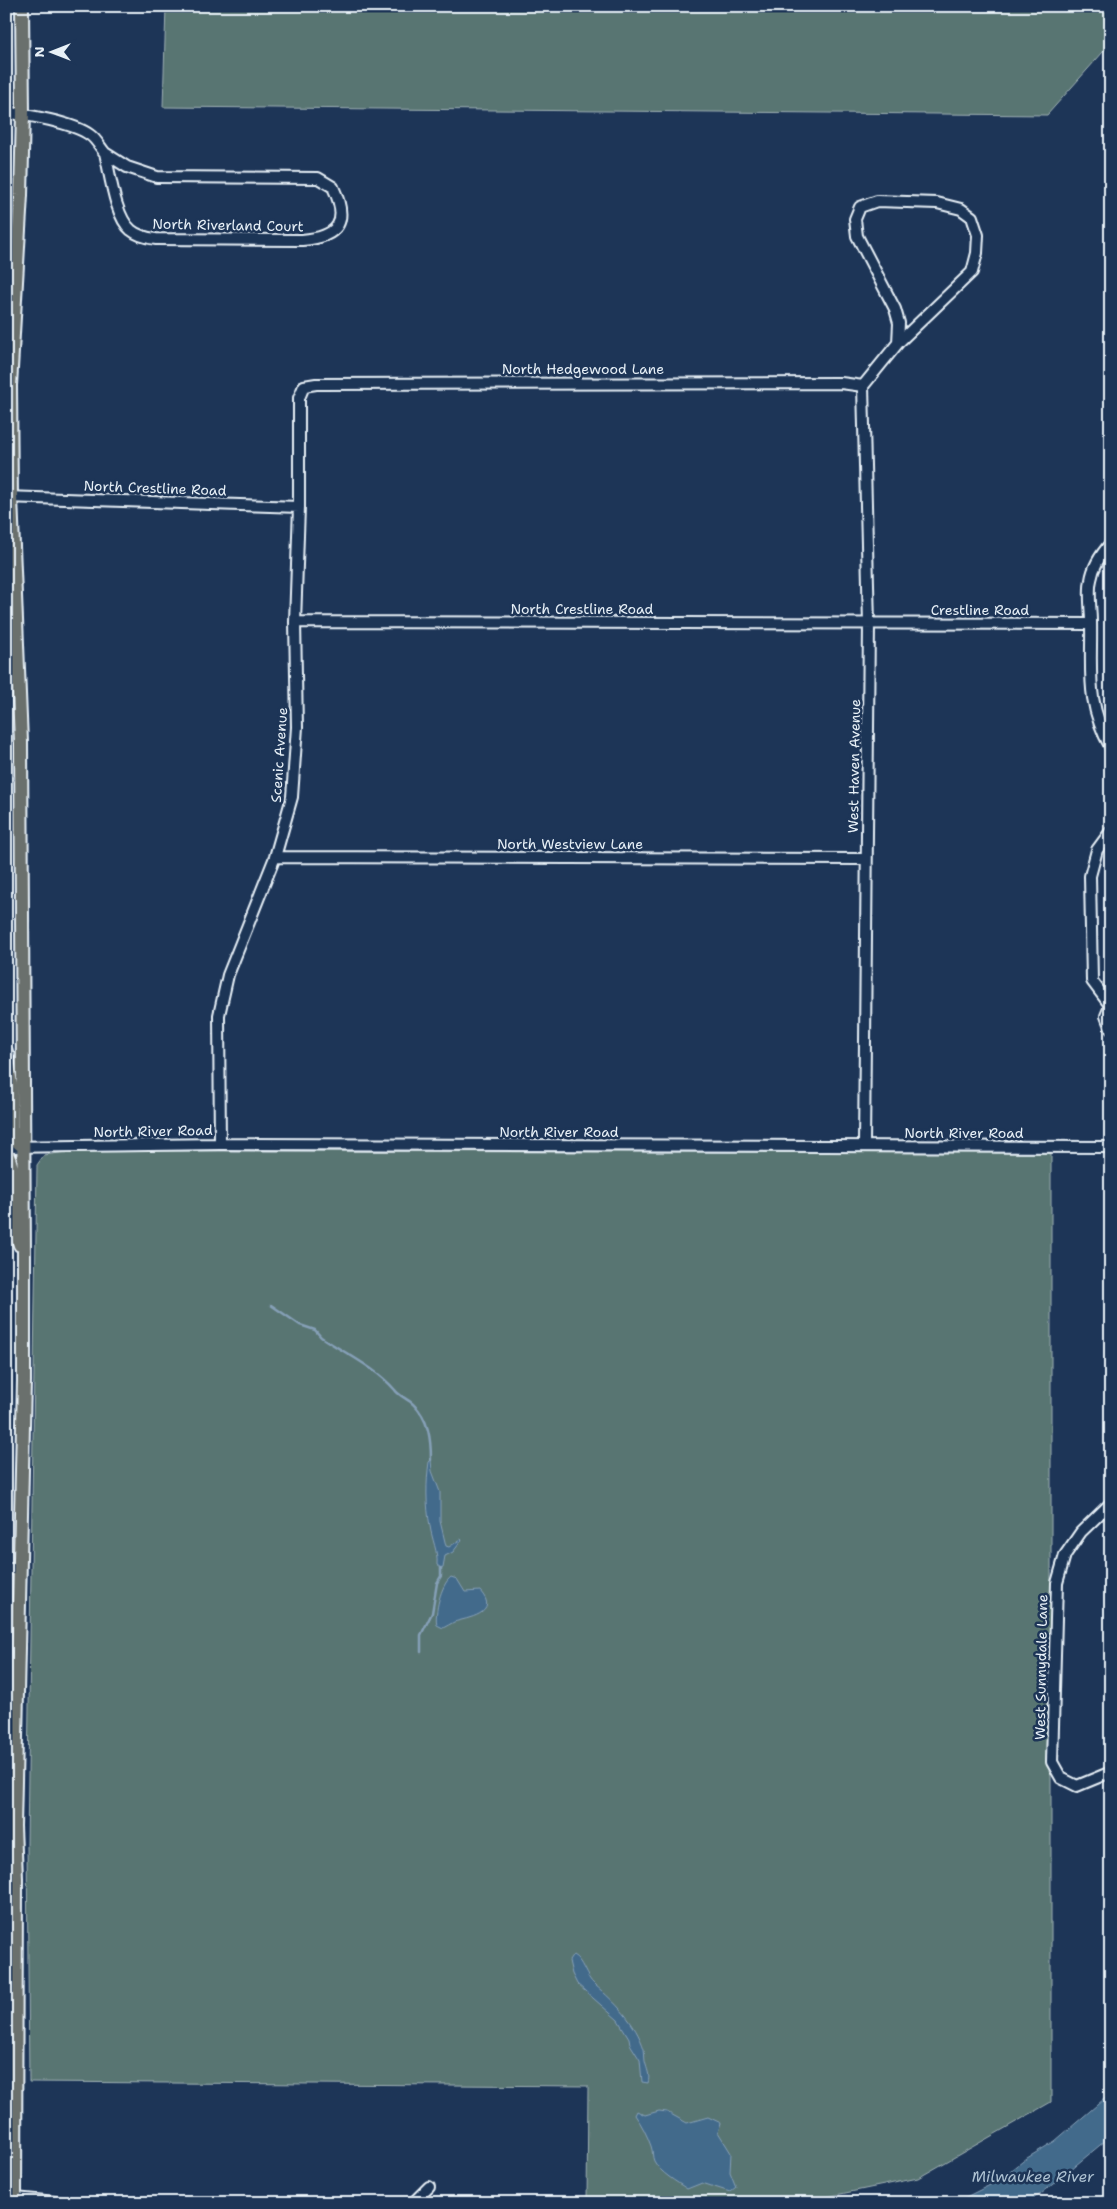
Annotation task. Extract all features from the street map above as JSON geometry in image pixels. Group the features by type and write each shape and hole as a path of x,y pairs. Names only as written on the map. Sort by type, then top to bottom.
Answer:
{"main road":[{"path":"12,2199 16,1878 14,1826 24,1256 21,742 9,497 10,376 21,195 23,114 22,6"},
{"path":"6,1052 11,1084 11,1128 14,1139 22,1146"},
{"path":"6,1153 12,1163 12,1210 16,1234 24,1256"}],"street":[{"name":"North Riverland Court","path":"6,113 23,114 56,123 77,126 92,136 105,153 127,167 157,177 318,178 334,187 341,210 340,222 331,233 321,238 302,240 156,239 143,237 130,229 121,218 105,153"},
{"path":"863,386 898,343 972,272 977,253 978,235 972,217 961,209 937,203 877,201 860,207 855,218 857,236 895,309 899,323 898,343"},
{"name":"North Hedgewood Lane","path":"304,386 316,384 841,383 863,386"},
{"name":"Scenic Avenue","path":"220,1144 218,1015 228,975 275,857 292,797 297,726 295,622 299,507 299,398 304,386"},
{"name":"West Haven Avenue","path":"863,386 869,624 864,1146"},
{"name":"North Crestline Road","path":"9,497 299,507"},
{"path":"1111,543 1098,560 1090,580 1090,678 1094,710 1101,730 1111,748"},
{"name":"North Crestline Road","path":"295,622 869,624"},
{"name":"Crestline Road","path":"869,624 1091,624"},
{"path":"1111,831 1096,850 1090,876 1092,981 1110,1004 1106,1016 1111,1029"},
{"name":"North Westview Lane","path":"275,857 866,859"},
{"name":"North River Road","path":"6,1147 220,1144 1111,1147"},
{"name":"West Sunnydale Lane","path":"1111,1502 1082,1532 1064,1555 1057,1582 1052,1728 1052,1762 1061,1778 1078,1786 1111,1772"},
{"path":"6,1569 19,1569"},
{"path":"413,2203 429,2188"},
{"path":"12,2199 65,2203"}],"green space":[{"path":"166,6 1111,6 1111,43 1047,115 163,107"},
{"path":"68,1152 1051,1153 1051,2102 918,2178 797,2203 587,2203 588,2086 29,2082 27,1844 37,1165 44,1155"}],"water":[{"path":"431,1460 432,1471 440,1492 440,1521 446,1546 449,1547 462,1540 453,1552 445,1556 443,1567 441,1568 437,1565 437,1555 428,1510 427,1478 429,1462"},
{"path":"451,1577 457,1579 465,1592 480,1591 487,1605 480,1614 454,1622 443,1628 437,1625 437,1607 441,1592"},
{"path":"573,1955 592,1982 617,2006 636,2030 644,2049 649,2076 648,2083 642,2082 640,2060 618,2020 577,1984 569,1961"},
{"name":"Milwaukee River","path":"1111,2093 1111,2136 1041,2194 1025,2203 951,2203 998,2181 1027,2158 1055,2141"},
{"path":"637,2111 645,2115 659,2111 667,2112 687,2123 708,2117 721,2123 718,2132 731,2153 730,2172 736,2187 730,2192 702,2183 687,2189 669,2177 654,2161 652,2148 635,2115"}],"waterway":[{"path":"271,1305 300,1325 315,1330 321,1337 379,1374 399,1394 413,1404 426,1423 430,1437 431,1460"},
{"path":"421,1652 421,1635 432,1613 437,1583 441,1576 441,1568"}]}
